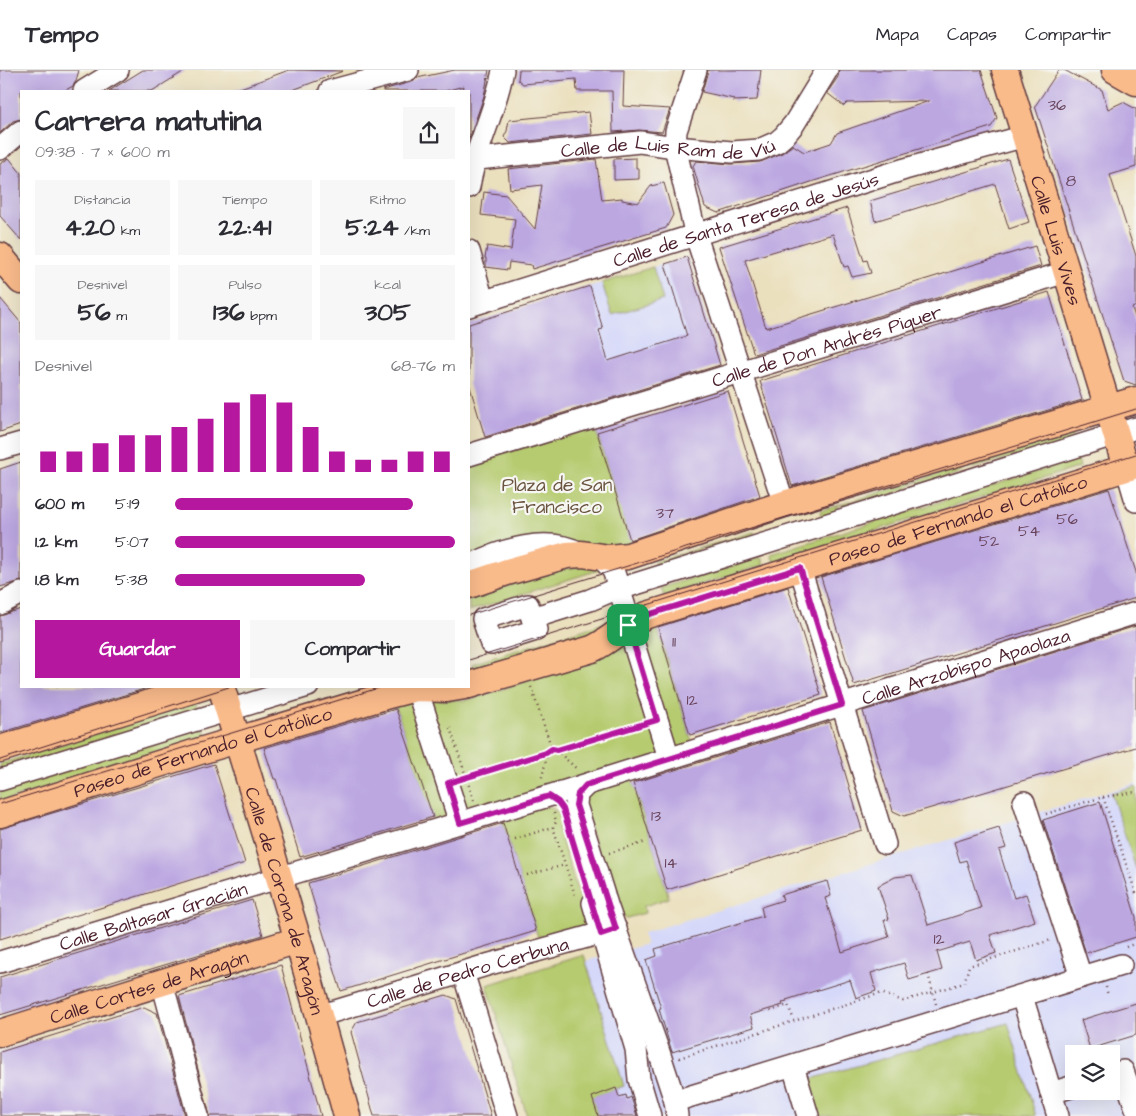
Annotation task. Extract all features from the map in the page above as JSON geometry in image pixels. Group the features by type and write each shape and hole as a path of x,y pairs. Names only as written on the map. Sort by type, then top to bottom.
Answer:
{"main road":[{"name":"Calle Luis Vives","path":"1005,70 1108,409 1126,431 1131,466"},
{"path":"1115,70 1136,82"},
{"path":"470,585 562,556 628,556 784,504 1136,400"},
{"name":"Paseo de Fernando el Católico","path":"470,685 592,649 647,615 1131,466"},
{"path":"0,749 198,688"},
{"name":"Paseo de Fernando el Católico","path":"0,814 237,740 413,688"},
{"name":"Paseo de Fernando el Católico","path":"432,688 454,688"},
{"name":"Calle de Corona de Aragón","path":"225,698 298,940 347,1116"},
{"name":"Calle Cortes de Aragón","path":"0,1033 298,940"}],"street":[{"path":"96,83 118,70"},
{"path":"341,83 408,70"},
{"path":"470,178 472,159 494,106 503,70"},
{"path":"696,70 676,131 675,147 696,236 784,504"},
{"name":"Calle de Luis Ram de Viú","path":"472,159 640,142 732,152 758,150 768,147 784,136 794,124 827,70"},
{"path":"0,149 20,133"},
{"name":"Calle de Santa Teresa de Jesús","path":"476,303 696,236 905,169 1025,136"},
{"path":"470,258 476,303"},
{"name":"Calle de Don Andrés Piquer","path":"470,455 1066,272"},
{"name":"Paseo de Fernando el Católico","path":"478,634 483,619 528,605 532,618 625,587 1126,431"},
{"path":"0,449 20,443"},
{"path":"1131,466 1136,501"},
{"path":"470,566 494,556 532,545 574,550 591,556 613,570 625,607 621,630 657,720 668,758"},
{"path":"800,568 885,844"},
{"path":"0,604 20,594"},
{"name":"Calle Arzobispo Apaolaza","path":"552,797 584,779 668,758 1136,613"},
{"name":"Paseo de Fernando el Católico","path":"0,780 225,698 294,688"},
{"path":"416,688 457,781 460,823"},
{"path":"584,779 576,805 609,931 645,1046 644,1062 671,1111 793,1066 1121,965"},
{"path":"552,797 563,809 609,931"},
{"name":"Calle Baltasar Gracián","path":"0,962 552,797"},
{"path":"1027,811 1073,979"},
{"name":"Calle de Pedro Cerbuna","path":"319,1016 463,972 609,931"},
{"path":"463,972 506,1116"},
{"path":"162,982 198,1116"},
{"path":"1022,996 1058,1116"},
{"path":"645,1046 639,1079 650,1116"},
{"path":"793,1066 808,1116"},
{"path":"1120,1072 1123,1071 1136,1108"},
{"path":"1052,1092 1065,1088"},
{"path":"1127,1116 1136,1113"}],"path":[{"path":"530,686 552,750 552,797 556,822 554,827 576,898 583,902"},
{"path":"457,781 552,750 657,720"},
{"path":"448,722 457,781 477,809"},
{"path":"552,750 584,779"},
{"path":"1027,811 1136,792"},
{"path":"1103,797 1136,893"},
{"path":"515,838 554,827"},
{"path":"604,854 646,842"},
{"path":"527,875 565,865"},
{"path":"677,1058 881,993 903,1000 964,983 969,966 1056,938"},
{"path":"928,974 938,1009"},
{"path":"1106,986 1108,996"},
{"path":"770,1011 788,1005 794,1020"}],"shaded area":[{"path":"687,257 720,365 601,402 584,349 585,288"},
{"path":"1136,783 1136,1116 527,1116 487,985 584,955 586,961 646,944 643,933"}],"green space":[{"path":"653,267 663,300 612,315 602,283"},
{"name":"Plaza de San Francisco","path":"594,423 634,551 470,571 470,461"},
{"path":"1072,433 1075,442 972,468 966,467 957,474 923,485 918,482 914,483 908,488 866,504 855,501 848,506 840,505 835,510 834,516 822,519 820,511"},
{"path":"1078,459 1080,467 774,562 771,554"},
{"path":"754,532 756,540 718,551 706,548 700,549 698,552 690,552 684,558 656,570 654,562"},
{"path":"761,557 764,565 664,596 661,588"},
{"path":"587,566 602,569 470,611 470,598 562,569"},
{"path":"654,617 693,745 435,825 393,699 467,700 475,698 592,660"},
{"path":"618,619 605,632 475,676 472,664"},
{"path":"195,702 207,738 0,802 0,764"},
{"path":"632,778 669,898 644,906 645,913 627,918 619,914 582,805 588,792"},
{"path":"1136,786 1136,869 1111,793"},
{"path":"549,806 558,812 562,822 558,829 579,896 586,900 589,925 586,929 567,937 564,929 538,937 501,817"},
{"path":"584,955 624,1086 593,1097 598,1116 527,1116 487,985"},
{"path":"1008,1023 1036,1116 814,1116 804,1081"}],"building":[{"path":"0,70 79,70 73,86 66,90 20,90 20,119 13,121 0,133"},
{"path":"143,70 186,70 154,90 111,90"},
{"path":"289,70 343,71 293,90 235,90"},
{"path":"455,70 489,70 484,96 470,136 470,90 463,90 464,86 449,90 383,90 411,82 417,78"},
{"path":"519,70 624,70 623,106 670,109 662,132 639,130 613,132 612,91 577,91 576,79 523,84 518,80"},
{"path":"708,70 761,70 757,100 733,101 734,99 702,92"},
{"path":"839,70 981,70 997,118 991,127 814,181 718,213 705,207 693,166 696,161 731,164 760,162 782,153 793,145 804,152 831,143 837,133 929,101 847,103 844,106 827,93 838,77"},
{"path":"1059,70 1064,70 1102,90 1108,109 1123,102 1136,109 1136,167 1110,175 1136,256 1136,306 1132,308 1136,320 1136,385 1124,381 1035,106"},
{"path":"589,112 592,134 510,143 504,137 509,120"},
{"path":"9,158 20,172 20,239 0,216 0,164"},
{"path":"636,158 636,168 639,168 639,179 614,180 614,159"},
{"path":"596,159 602,200 622,198 622,200 638,203 651,186 664,183 673,215 666,228 532,269 531,265 509,262 508,270 486,267 487,246 511,250 515,219 481,215 484,192 506,195 535,229 542,185 510,189 508,169"},
{"path":"1008,159 1029,222 1009,229 995,184 875,221 870,201"},
{"path":"847,208 864,261 867,260 871,273 852,277 848,266 844,267 833,234 745,260 766,328 1035,246 1041,266 754,354 719,247"},
{"path":"687,257 720,365 485,437 470,387 470,324 590,286 603,329 599,330 608,361 687,336 665,264"},
{"path":"1049,292 1082,400 792,486 760,381"},
{"path":"0,298 20,322 20,425 0,432"},
{"path":"728,391 760,496 630,540 597,432"},
{"path":"20,462 20,581 0,587 0,469"},
{"path":"1109,489 1136,572 1136,598 854,685 821,577"},
{"path":"788,587 821,695 690,735 658,627"},
{"path":"20,609 20,688 144,689 0,733 0,616"},
{"path":"1136,626 1136,747 904,816 893,811 863,711"},
{"path":"396,709 433,817 300,857 276,779 274,779 264,748"},
{"path":"830,722 862,830 667,890 633,783"},
{"path":"214,764 245,863 0,939 0,829"},
{"path":"1100,802 1136,917 1136,937 1086,953 1043,820"},
{"path":"503,823 536,931 341,991 308,883"},
{"path":"999,828 1006,848 999,850 1014,898 1026,894 1035,921 990,935 996,953 976,960 970,942 937,952 942,970 909,980 904,963 871,973 876,991 856,998 850,980 786,1000 787,1002 782,1003 783,1005 750,1015 754,1027 672,1052 646,960 657,956 655,949 763,916 761,907 783,900 781,895 827,881 831,896 825,898 842,952 889,937 884,920 889,919 878,886 895,877 912,875 928,925 981,908 966,860 960,862 954,842"},
{"path":"252,900 263,935 0,1015 0,977"},
{"path":"281,965 321,1116 210,1116 179,996"},
{"path":"446,995 456,999 491,1116 374,1116 351,1032 357,1022"},
{"path":"1136,1003 1136,1035 1103,1045 1089,1045 1081,1020"},
{"path":"144,1007 157,1013 185,1116 0,1116 0,1052"},
{"path":"616,1088 619,1097 626,1095 627,1099 631,1097 637,1116 598,1116 592,1097"}],"tram line":[{"path":"470,615 1136,409"},
{"path":"470,660 1136,454"},
{"path":"0,760 226,688"},
{"path":"0,804 378,688"}],"route":[{"path":"800,568 842,705 633,769 583,787 576,797 576,805 616,929 601,934 596,912 563,809 558,802 549,796 460,823 448,783 482,774 546,753 552,749 557,750 657,720 628,625 640,617 800,568"}]}
